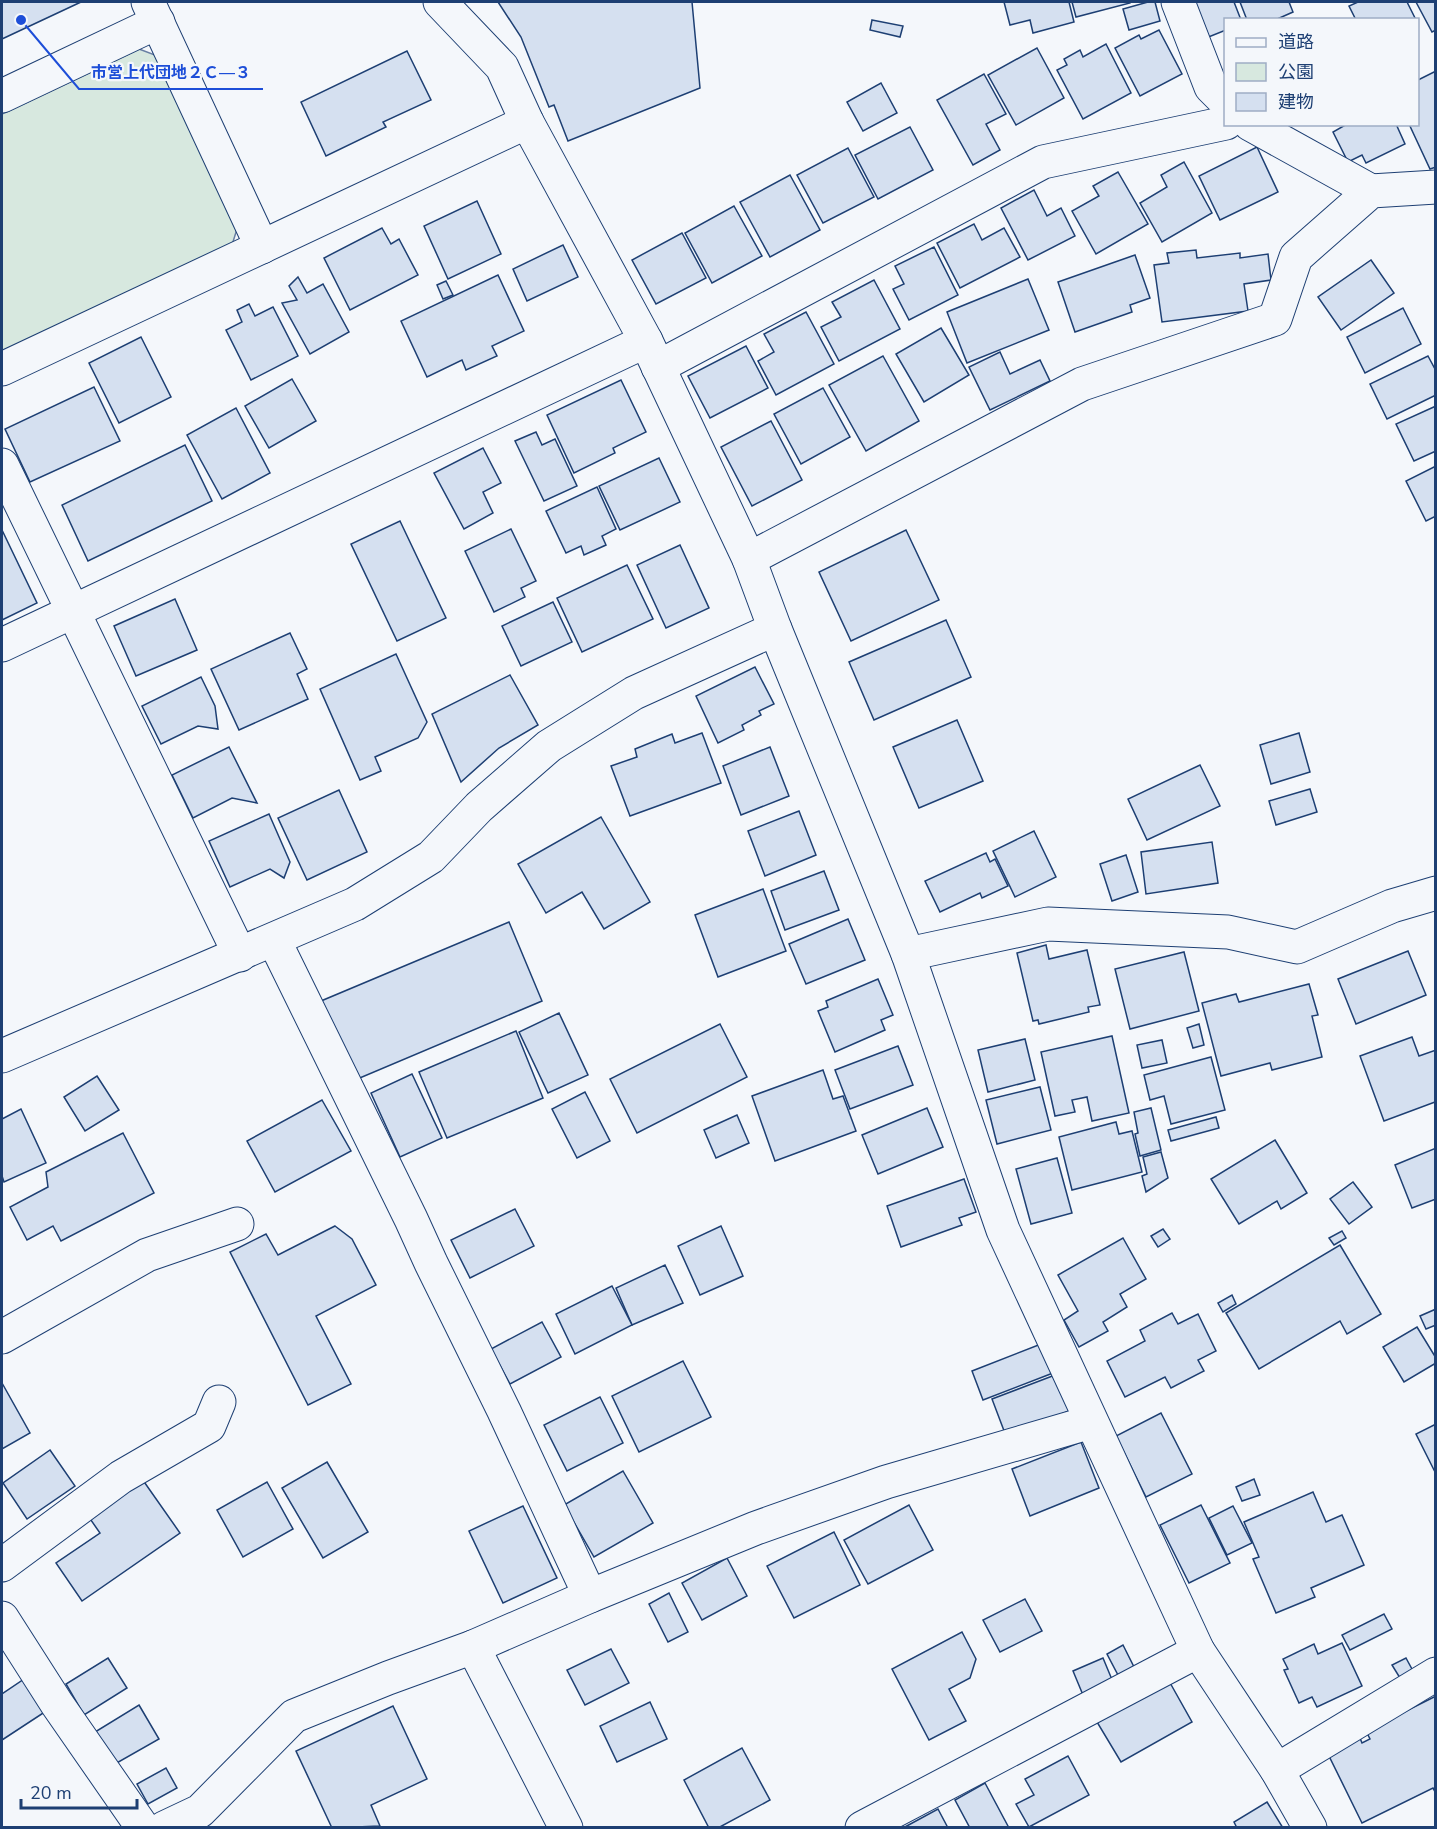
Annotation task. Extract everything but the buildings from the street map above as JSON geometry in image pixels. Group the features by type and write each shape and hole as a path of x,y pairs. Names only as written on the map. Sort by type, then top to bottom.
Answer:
{"street":[{"path":"440,2 502,67 527,122 652,354 749,559 775,629 908,954 1003,1230 1198,1651 1277,1770 1310,1827"},
{"path":"1178,2 1211,87 1224,100"},
{"path":"2,96 153,12 262,247"},
{"path":"2,369 527,122"},
{"path":"2,645 652,354 1043,162 1224,123"},
{"path":"1254,126 1371,191 1436,187"},
{"path":"749,559 1082,384 1275,319 1296,256 1371,191"},
{"path":"2,465 240,955"},
{"path":"2,1056 356,904 431,857 479,807 549,746 634,693 775,629"},
{"path":"908,954 1048,924 1228,932 1297,947 1392,906 1436,893"},
{"path":"274,940 504,1411 590,1596"},
{"path":"2,1338 147,1255 237,1224"},
{"path":"2,1565 121,1477 209,1426 219,1402"},
{"path":"164,1827 200,1811 294,1716 473,1647 756,1528 886,1482 1091,1422"},
{"path":"2,1618 57,1704 143,1827"},
{"path":"473,1647 566,1827"},
{"path":"862,1827 1198,1651"},
{"path":"1277,1770 1436,1674"}],"green space":[{"path":"139,49 155,55 237,229 232,245 2,353 2,114"}],"place":[{"name":"市営上代団地２Ｃ―３","path":"21,20"}]}
